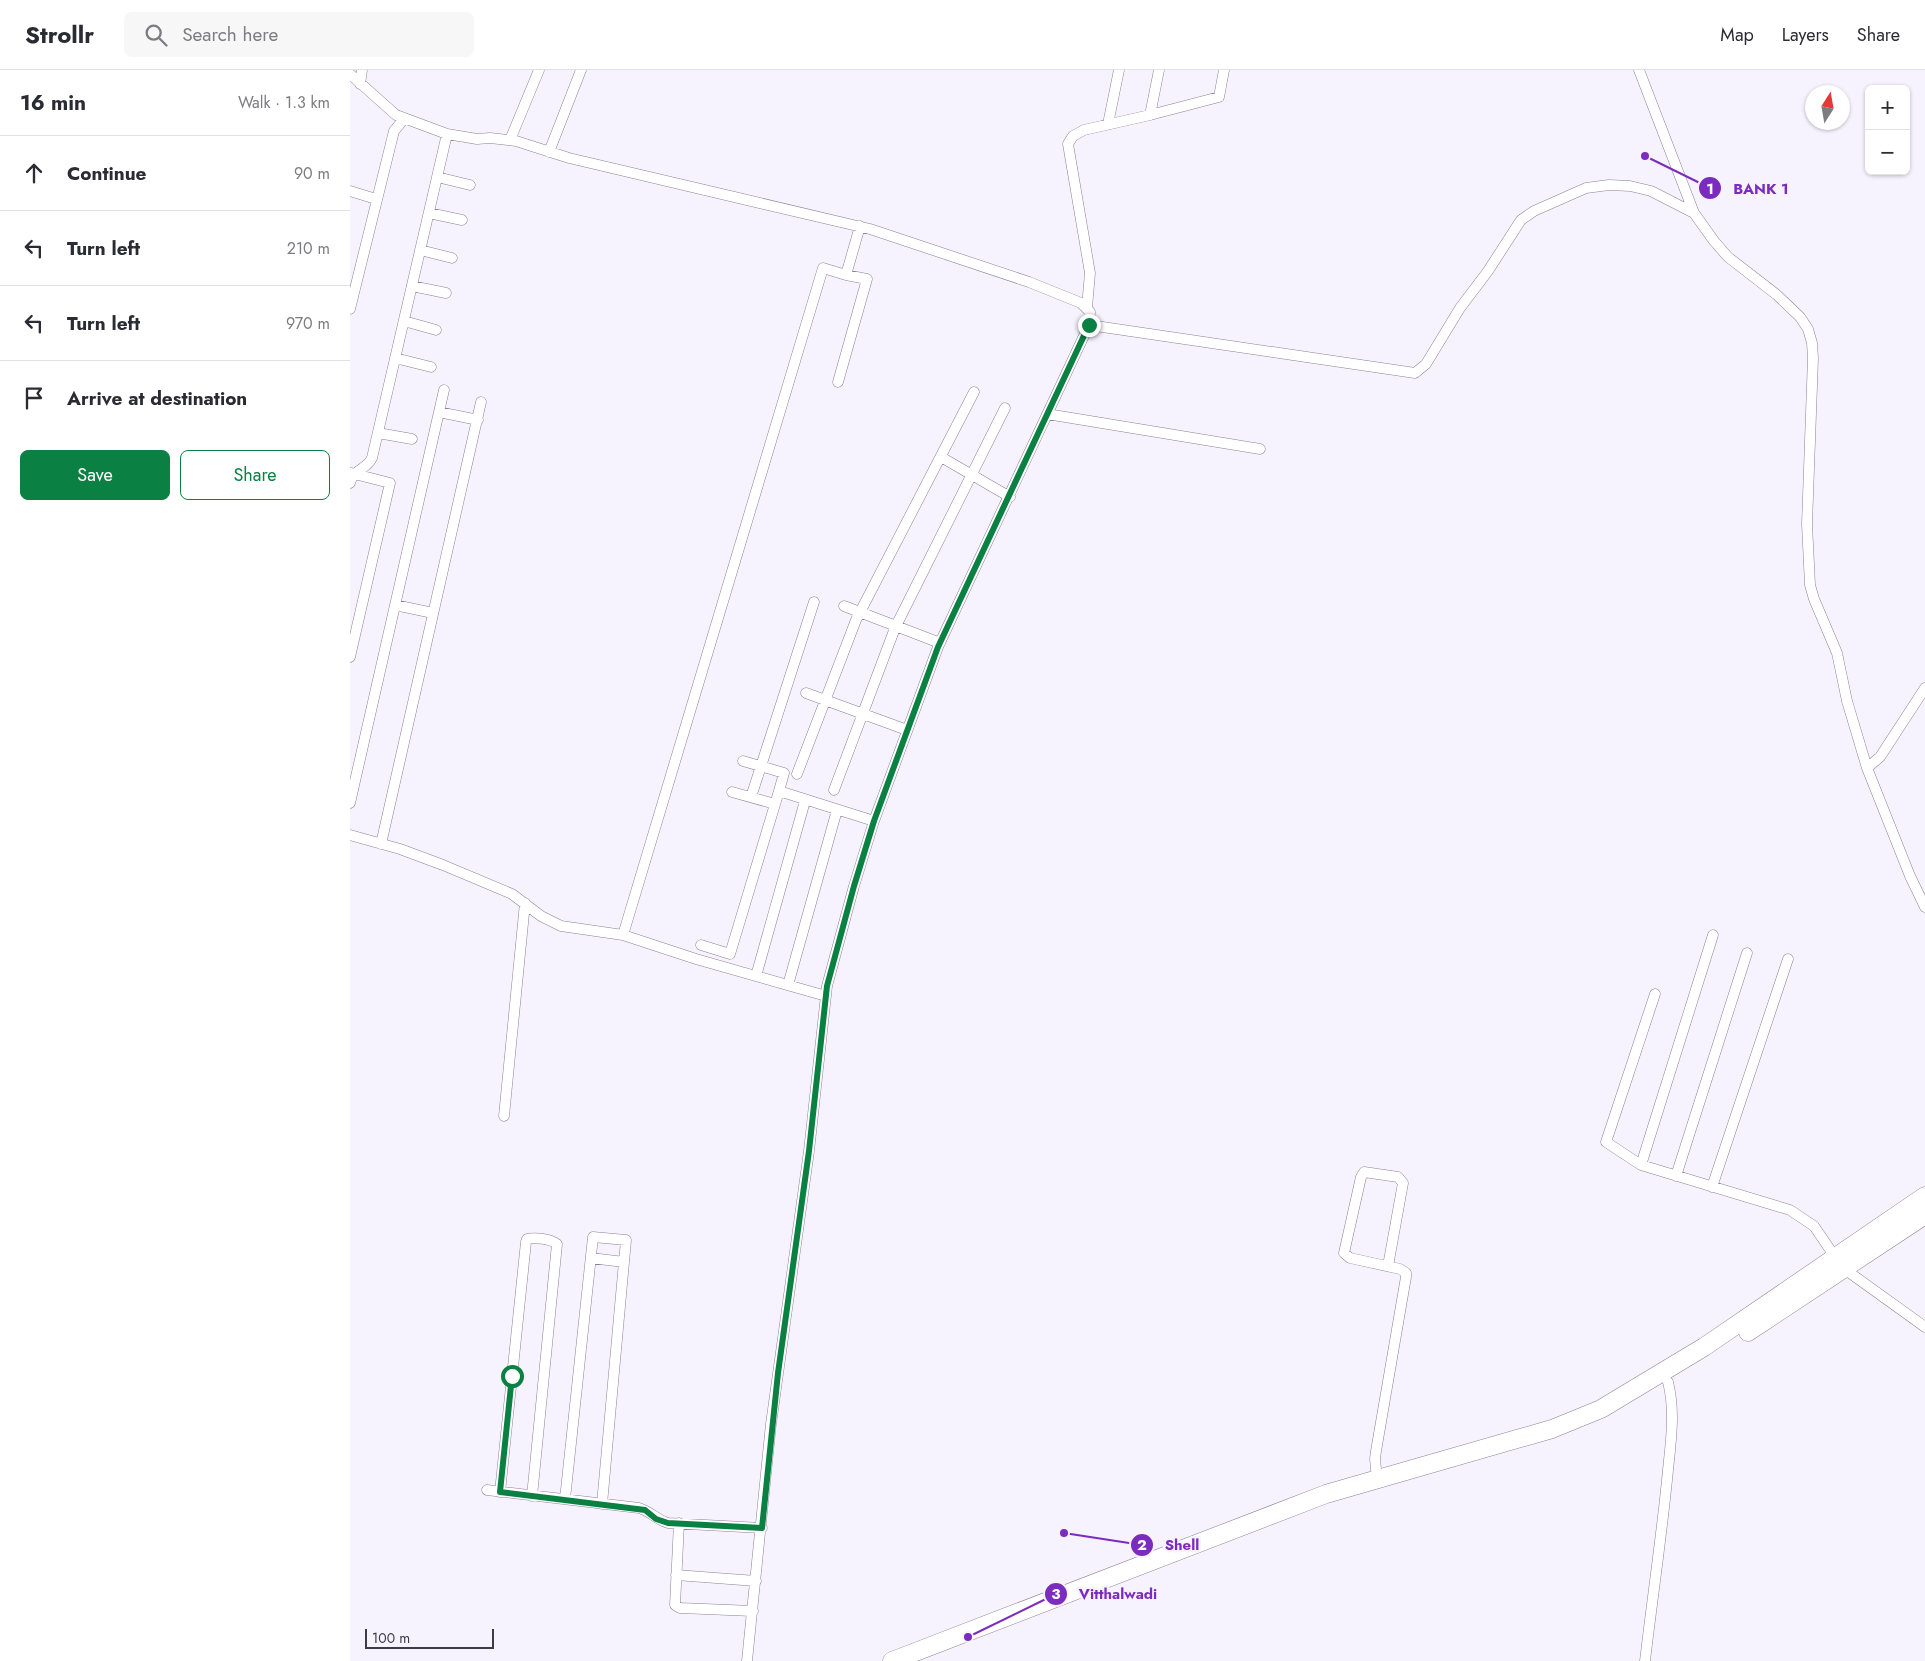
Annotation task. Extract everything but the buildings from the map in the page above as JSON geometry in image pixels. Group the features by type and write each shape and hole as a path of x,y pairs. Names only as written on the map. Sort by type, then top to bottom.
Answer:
{"highway":[{"path":"922,1661 1329,1504 1555,1439 1606,1419 1710,1356 1839,1263 1925,1196"},
{"path":"892,1661 1326,1494 1552,1428 1601,1409 1839,1263 1925,1214"}],"street":[{"path":"360,84 362,70"},
{"path":"510,140 539,70"},
{"path":"549,152 581,70"},
{"path":"1108,124 1118,70"},
{"path":"1150,115 1158,70"},
{"path":"747,1661 778,1373 809,1151 826,996 851,895 874,821 940,643 1089,325 1090,312 1087,307 1090,273 1068,144 1073,136 1084,130 1219,97 1224,70"},
{"path":"1639,70 1694,213 1728,257 1777,295 1800,316 1808,329 1812,343 1807,524 1810,585 1814,599 1838,653 1847,701 1867,768 1892,834 1925,907"},
{"path":"350,74 396,115 447,134 477,139 510,140 587,163 860,226 1029,282 1087,307"},
{"path":"350,309 394,131 404,119"},
{"path":"352,476 370,463 447,134"},
{"path":"437,177 470,184"},
{"path":"1089,325 1415,373 1426,364 1460,308 1488,271 1521,220 1534,211 1566,195 1586,188 1609,185 1630,186 1651,191 1694,213"},
{"path":"350,191 376,199"},
{"path":"429,213 462,220"},
{"path":"846,274 860,226"},
{"path":"420,250 452,258"},
{"path":"623,935 823,268 867,279 838,382"},
{"path":"412,286 446,293"},
{"path":"404,321 436,330"},
{"path":"395,358 430,367"},
{"path":"350,804 444,390"},
{"path":"797,774 860,612 974,392"},
{"path":"381,844 481,402"},
{"path":"834,790 895,626 1005,408"},
{"path":"439,412 478,420"},
{"path":"1047,414 1260,449"},
{"path":"378,433 412,439"},
{"path":"941,457 1010,497"},
{"path":"350,657 390,483 352,476"},
{"path":"751,797 814,602"},
{"path":"395,605 434,613"},
{"path":"844,606 940,643"},
{"path":"1867,768 1880,756 1925,688"},
{"path":"806,693 908,730"},
{"path":"701,945 730,954 784,773 743,761"},
{"path":"779,791 805,801 874,821"},
{"path":"732,792 775,804"},
{"path":"756,976 805,801"},
{"path":"788,985 837,810"},
{"path":"350,835 444,865 512,894 541,916 561,926 623,935 696,959 826,996"},
{"path":"504,1116 525,903"},
{"path":"1641,1165 1713,934"},
{"path":"1676,1176 1747,953"},
{"path":"1712,1187 1788,959"},
{"path":"1655,994 1606,1142 1641,1165 1790,1210 1806,1220 1821,1234 1839,1263 1925,1327"},
{"path":"1377,1479 1376,1451 1406,1277 1403,1271 1350,1258 1344,1254 1364,1172 1398,1177 1404,1183 1388,1266"},
{"path":"565,1500 593,1237 626,1240 602,1504"},
{"path":"500,1492 526,1242 527,1239 531,1238 554,1241 557,1244 532,1496"},
{"path":"591,1258 624,1262"},
{"path":"1645,1661 1664,1508 1672,1423 1672,1398 1668,1382"},
{"path":"487,1490 645,1510 662,1521 679,1524 762,1528"},
{"path":"679,1524 674,1602 677,1607 753,1611"},
{"path":"676,1575 756,1582"}],"place":[{"name":"BANK 1","path":"1645,156"},
{"name":"Shell","path":"1064,1533"},
{"name":"Vitthalwadi","path":"968,1637"}],"route":[{"path":"512,1376 500,1492 645,1510 656,1519 668,1523 762,1528 778,1373 809,1151 827,986 854,886 874,821 938,647 1010,497 1089,325"}]}
